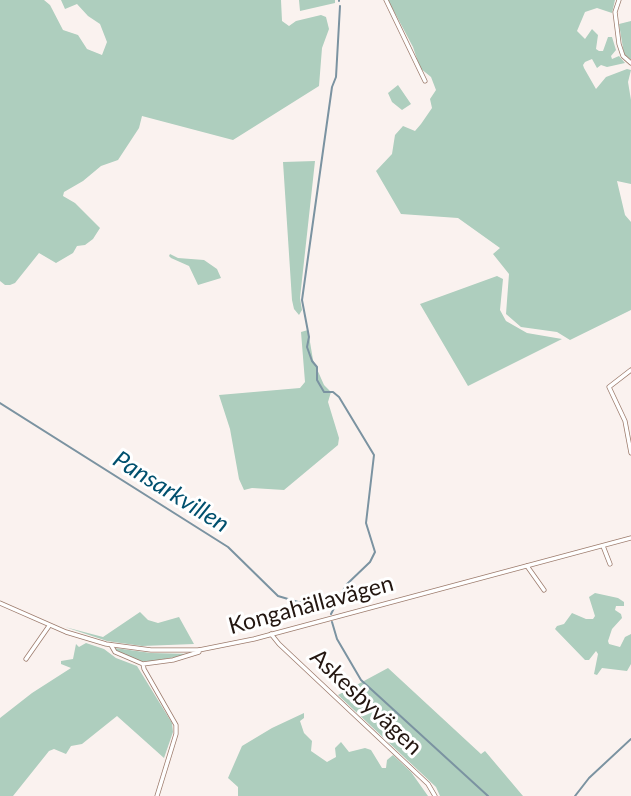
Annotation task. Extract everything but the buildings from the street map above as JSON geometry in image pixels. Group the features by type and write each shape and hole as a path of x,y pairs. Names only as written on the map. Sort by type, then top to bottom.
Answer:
{"street":[{"path":"386,0 425,80"},
{"path":"619,0 615,12 619,44 623,56 631,63"},
{"path":"631,370 609,387 625,421 631,453"},
{"name":"Kongahällavägen","path":"0,603 49,626 111,645 151,650 199,650 271,634 631,538"},
{"path":"603,546 610,564"},
{"path":"527,566 544,590"},
{"path":"26,659 49,626"},
{"name":"Askesbyvägen","path":"271,634 428,784 435,796"},
{"path":"111,645 115,652 143,664 173,660 199,650"},
{"path":"143,664 174,719 176,730 157,796"}],"green space":[{"path":"0,0 44,0 50,5 63,30 78,35 87,49 102,55 107,42 100,24 77,4 65,9 61,0 281,0 282,21 289,26 296,21 321,15 326,17 329,29 322,48 319,86 233,140 142,116 139,128 118,160 101,166 64,192 63,196 75,203 100,228 93,239 85,245 77,246 73,253 56,263 39,253 15,283 5,285 0,281"},
{"path":"299,0 335,0 335,3 300,11"},
{"path":"388,0 615,0 612,13 597,8 585,12 577,31 585,39 592,29 598,35 596,49 599,51 603,51 608,37 612,37 616,50 611,56 612,59 619,56 625,63 607,67 601,65 597,68 592,59 585,62 584,68 596,89 606,77 631,70 628,82 631,100 631,184 617,181 625,215 631,222 631,310 570,340 557,332 521,327 506,314 509,274 493,254 500,248 458,218 401,214 376,171 392,154 395,135 403,126 415,131 421,124 432,108 430,99 436,90 431,77 420,68 413,47"},
{"path":"631,21 631,60 624,54 619,24"},
{"path":"398,85 411,104 402,110 392,102 388,93"},
{"path":"315,161 300,298 302,310 299,315 292,300 283,162"},
{"path":"170,254 178,258 204,260 217,269 221,278 198,285 189,266 171,258"},
{"path":"497,276 503,279 500,310 506,321 527,333 562,339 468,386 420,304"},
{"path":"308,330 313,360 324,385 331,392 328,402 339,438 338,445 284,490 244,490 219,395 300,388 305,382 301,332"},
{"path":"595,593 624,602 624,606 616,606 615,610 622,618 612,629 608,641 609,644 620,647 625,637 631,634 631,664 627,671 602,668 597,675 594,674 598,654 596,651 589,660 585,660 555,629 564,624 572,613 593,619 595,616 589,597"},
{"path":"140,612 148,620 158,623 179,617 194,644 142,646 107,641 65,627 103,637"},
{"path":"86,643 137,666 172,723 173,732 164,758 117,716 82,744 71,746 66,754 54,749 49,751 13,796 0,796 0,718 71,668 61,664 61,661 73,659 76,644 79,647"},
{"path":"115,648 151,653 192,654 148,662 139,661 116,651"},
{"path":"388,668 481,754 485,751 523,796 440,796 436,787 338,695"},
{"path":"304,713 304,718 300,721 304,733 312,741 311,751 327,762 336,757 335,748 341,742 349,752 365,748 371,750 382,768 386,768 387,760 393,755 411,772 428,796 238,796 238,787 228,778 242,746"}],"waterway":[{"path":"331,614 346,585 370,562 375,552 366,523 374,455 339,397 333,392 324,392 317,380 317,367 307,347 309,337 302,300 332,87 336,77 340,6"},
{"name":"Pansarkvillen","path":"0,403 228,547 278,596 298,602 323,604"},
{"path":"332,622 337,639 361,680 488,796"},
{"path":"575,796 589,778 631,739"}]}
